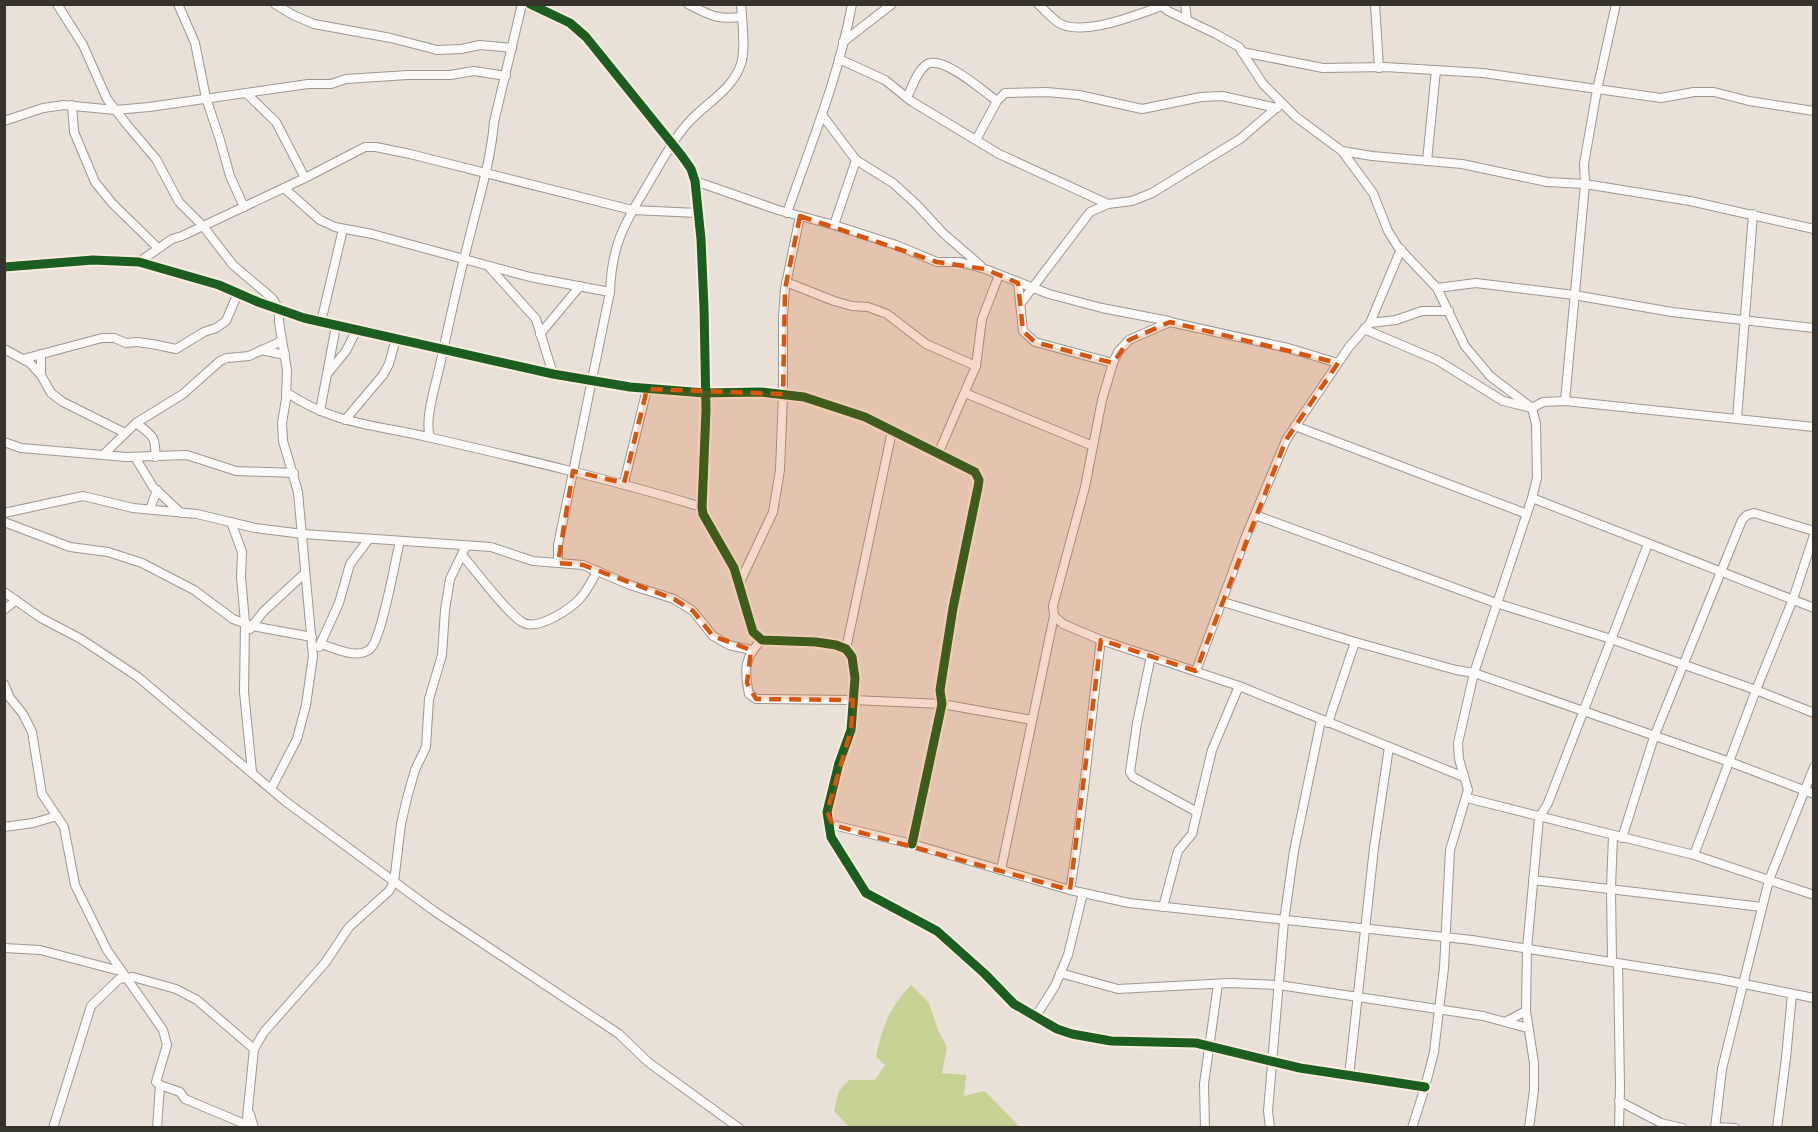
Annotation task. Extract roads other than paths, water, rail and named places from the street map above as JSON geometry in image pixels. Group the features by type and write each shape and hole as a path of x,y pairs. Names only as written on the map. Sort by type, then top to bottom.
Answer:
{"street":[{"path":"57,4 73,26 107,99 156,159 179,202 203,226 233,265 272,298 279,309 285,355 286,392 282,423 283,441 294,473 303,534 306,598 313,656 306,705 297,740 271,789"},
{"path":"178,4 195,43 206,98 230,176 244,207"},
{"path":"275,4 314,24 391,38 437,50 480,45 512,48"},
{"path":"430,437 428,430 430,413 522,4"},
{"path":"530,4 570,23 586,37 691,169 695,181 698,213 704,308 703,514 734,568 753,632 762,640 836,645 846,649 852,657 855,678 851,730 839,763 827,819 831,837 866,893 937,932 985,974 1014,1004 1057,1029 1111,1041 1196,1043 1260,1057 1272,1062 1425,1087"},
{"path":"688,4 713,17 726,19 742,17"},
{"path":"558,562 558,545 610,292 611,265 617,240 632,210 687,124 714,100 735,75 742,62 741,4"},
{"path":"787,213 822,115 852,4"},
{"path":"843,42 892,4"},
{"path":"1038,4 1058,22 1075,28 1127,18 1161,5 1167,11 1239,47 1280,106 1342,151 1373,193 1388,231 1401,249 1437,288 1465,346 1490,376 1532,408 1536,424 1537,478 1474,673 1458,743 1459,759 1468,790 1450,850 1446,938 1434,1052 1412,1128"},
{"path":"1185,4 1187,19"},
{"path":"1375,4 1378,68"},
{"path":"1565,401 1585,184 1584,164 1597,90 1617,4"},
{"path":"1242,52 1323,68 1483,73 1660,98 1694,92 1714,92 1749,101 1814,111"},
{"path":"838,59 885,80 932,114 999,154 1108,204"},
{"path":"907,97 924,66 937,63 946,65 997,101"},
{"path":"1427,161 1436,70"},
{"path":"4,121 43,108 72,105 115,110 149,107 308,84 331,84 346,79 450,75 474,71 506,76"},
{"path":"976,140 997,101 1005,93 1047,92 1105,100 1142,109 1201,97 1222,96 1280,106"},
{"path":"246,93 276,122 305,178"},
{"path":"72,105 74,132 95,182 112,203 158,248"},
{"path":"1021,303 1090,212 1108,204 1132,201 1152,193 1240,139 1280,106"},
{"path":"822,115 856,160 893,183 943,233 985,269"},
{"path":"138,262 172,239 305,178 365,147 410,154 632,210 698,213"},
{"path":"1342,151 1462,164 1547,182 1585,184 1690,201 1814,229"},
{"path":"834,225 856,160"},
{"path":"695,181 787,213 896,245 937,262 960,262 985,269 1031,288 1102,308 1288,348 1338,363"},
{"path":"284,188 320,220 343,229 372,234 464,258 490,268 610,292"},
{"path":"1737,419 1753,214"},
{"path":"739,584 765,532 772,512 780,470 783,317 786,282 800,216"},
{"path":"321,322 343,229"},
{"path":"1196,671 1286,440 1338,363 1367,326 1401,249"},
{"path":"4,267 93,260 138,262 219,285 279,309 321,322 553,374 647,389 705,393 761,392 804,396 865,417 975,472 979,480 951,620 940,690 942,704 912,844"},
{"path":"490,268 534,317 553,374"},
{"path":"938,454 976,366 982,319 999,275"},
{"path":"786,282 834,301 868,307 887,314 926,344 976,366"},
{"path":"1018,283 1023,331 1035,342 1113,363"},
{"path":"1437,288 1476,283 1672,312 1814,328"},
{"path":"540,334 580,286"},
{"path":"23,359 102,338 176,349 226,321 238,293"},
{"path":"1367,326 1396,320 1422,311 1449,311"},
{"path":"1002,870 1054,615 1053,606 1085,487 1102,400 1113,363 1118,352 1129,340 1170,322"},
{"path":"320,411 336,326"},
{"path":"1367,326 1437,360 1503,401 1532,408 1543,402 1565,401 1814,427"},
{"path":"328,373 346,351 356,331"},
{"path":"345,420 383,375 389,364 396,338"},
{"path":"103,455 136,423 183,394 220,361 227,357 249,356 271,344 282,341"},
{"path":"4,349 23,359 41,375 51,393 63,402 125,433"},
{"path":"261,350 285,355"},
{"path":"41,354 41,375"},
{"path":"624,483 647,389"},
{"path":"286,392 307,406 345,420 430,437 624,483 702,507"},
{"path":"965,393 1093,446"},
{"path":"136,423 152,435 156,445 155,457"},
{"path":"1295,426 1527,514"},
{"path":"846,649 892,431"},
{"path":"4,442 21,448 103,455 155,457 187,455 236,471 294,473"},
{"path":"135,457 157,490 181,513"},
{"path":"150,509 157,490"},
{"path":"4,513 83,495 133,508 181,513 255,528 303,534 491,548 533,561 582,565 674,599 693,611 713,636 729,645 751,650"},
{"path":"1532,498 1814,608"},
{"path":"1618,1128 1615,963 1611,888 1618,837 1654,737 1720,572 1742,520 1746,515 1754,513 1814,533 1793,600 1756,690 1694,855"},
{"path":"1255,515 1496,603 1611,639 1814,713"},
{"path":"4,522 70,547 108,552 142,563 175,579 233,619 312,637"},
{"path":"231,522 242,552 241,576 248,624 244,638 244,692 252,772"},
{"path":"313,656 321,644 339,603 350,564 369,539"},
{"path":"321,644 359,654 370,649 376,639 381,621 400,541"},
{"path":"1529,1128 1534,1090 1534,1063 1527,1028 1527,949 1539,818 1548,803 1648,544"},
{"path":"4,684 10,698 23,714 32,732 42,794 64,827 75,885 107,950 163,1030 167,1045 156,1082 180,1092 185,1099 249,1127 250,1072 254,1049 264,1032 325,963 349,927 389,891 394,882 401,824 407,798 415,770 426,747 429,699 442,655 450,579 466,546"},
{"path":"462,555 508,609 523,623 534,625 552,618 573,604 582,596 597,571"},
{"path":"248,624 305,573"},
{"path":"4,592 41,618 81,639 138,676 271,789 394,882 619,1034 648,1062 739,1128"},
{"path":"4,610 15,600"},
{"path":"1223,602 1355,642 1474,673 1730,762 1814,794"},
{"path":"1054,615 1063,624 1101,640 1239,686 1464,777"},
{"path":"762,640 751,650 747,665 749,694 756,699 942,704 1032,720"},
{"path":"1071,890 1101,640"},
{"path":"1270,1128 1268,1111 1284,921 1294,851 1324,722 1355,642"},
{"path":"1151,656 1137,723 1130,772 1133,777 1197,812"},
{"path":"1162,907 1178,852 1192,834 1212,750 1239,686"},
{"path":"1349,1076 1374,848 1389,747"},
{"path":"1736,1128 1715,1127 1722,1069 1769,880 1814,767"},
{"path":"1467,798 1539,818 1694,855 1814,895"},
{"path":"4,827 33,823 57,816"},
{"path":"827,819 833,825 912,844 1071,890 1129,903 1527,949 1743,984 1814,998"},
{"path":"1533,879 1762,907"},
{"path":"1036,1016 1068,955 1083,892"},
{"path":"4,948 40,950 176,989 197,1000 254,1049"},
{"path":"1060,973 1118,989 1218,984 1279,985 1440,1010 1507,1022 1527,1028"},
{"path":"53,1128 91,1006 123,974"},
{"path":"1205,1128 1204,1084 1218,984"},
{"path":"1777,1128 1792,994"},
{"path":"1507,1022 1526,1011"},
{"path":"157,1128 160,1085"},
{"path":"1619,1101 1661,1123 1682,1128"}]}
